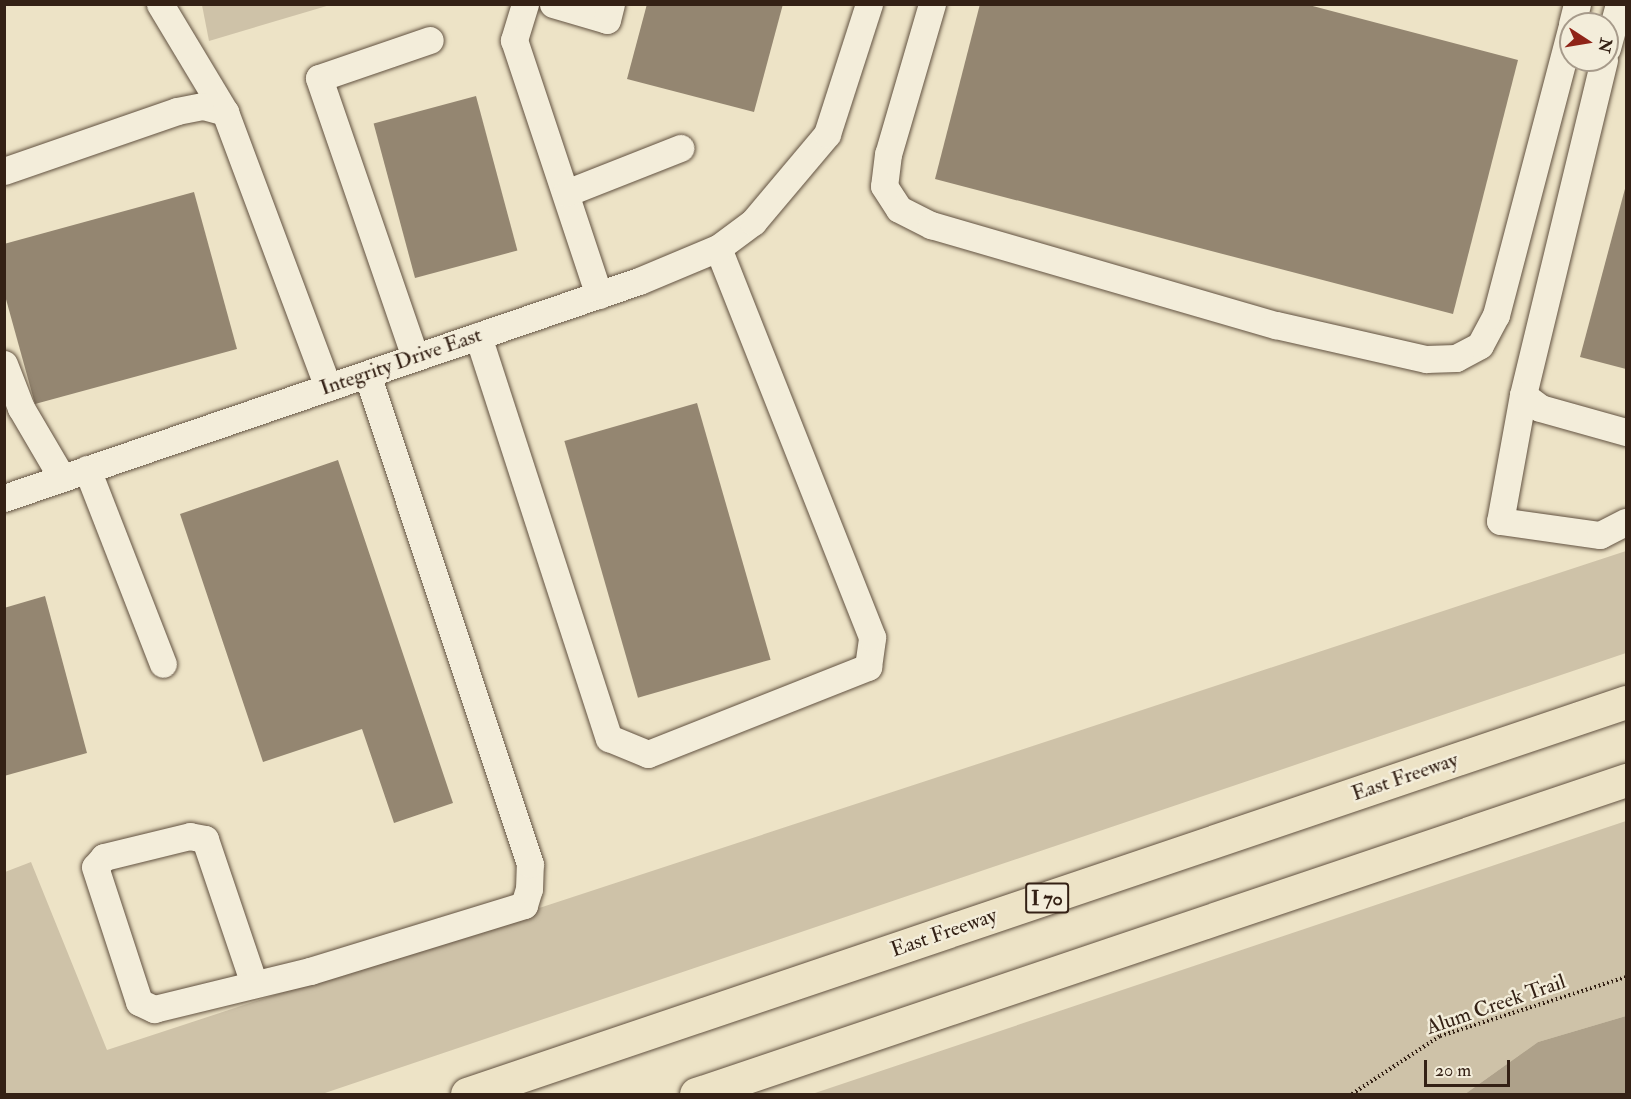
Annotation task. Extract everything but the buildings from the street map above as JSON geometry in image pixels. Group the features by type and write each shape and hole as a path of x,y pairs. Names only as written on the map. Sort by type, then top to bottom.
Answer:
{"highway":[{"name":"East Freeway","path":"467,1095 1626,702"},
{"path":"696,1095 1626,780"}],"street":[{"path":"160,4 225,112 328,387"},
{"path":"525,4 514,40 599,295"},
{"path":"553,4 607,20 611,4"},
{"name":"Integrity Drive East","path":"4,498 599,295 718,248 779,194 827,135 869,4"},
{"path":"932,4 888,154 884,186 899,209 931,225 1276,325 1426,359 1456,358 1480,345 1496,315 1560,72"},
{"path":"415,357 319,78 430,40"},
{"path":"1601,72 1523,395 1500,521 1600,535 1626,522"},
{"path":"4,171 177,111 203,106 225,112"},
{"path":"566,193 680,148"},
{"path":"478,336 609,738 648,753 868,667 872,637 718,248"},
{"path":"4,364 21,408 62,478"},
{"path":"254,984 205,839 190,836 104,856 95,867 139,1002 154,1009 254,984 524,905 529,889 530,864 367,374"},
{"path":"1523,395 1540,408 1626,432"},
{"path":"87,469 163,664"}],"path":[{"name":"Alum Creek Trail","path":"1352,1095 1440,1036 1626,977"}],"shaded area":[{"path":"202,4 330,5 209,41"},
{"path":"1626,551 1626,653 322,1094 5,1094 5,872 31,862 107,1050"},
{"path":"1626,821 1626,1016 1538,1042 1465,1094 812,1094"},
{"path":"1626,1016 1626,1094 1465,1094 1538,1042"}]}
